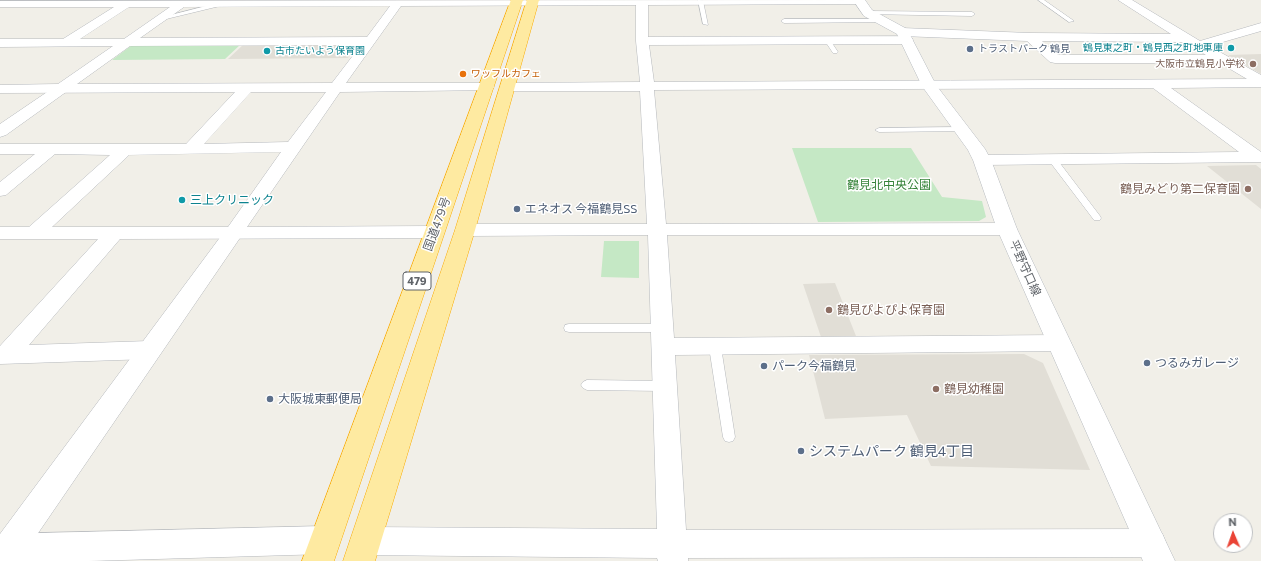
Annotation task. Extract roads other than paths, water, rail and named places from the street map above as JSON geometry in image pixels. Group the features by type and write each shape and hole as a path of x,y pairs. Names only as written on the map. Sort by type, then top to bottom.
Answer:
{"highway":[{"name":"国道479号","path":"321,550 487,87 524,1"},
{"name":"479","path":"362,551 465,230 508,87 524,1"}],"main road":[{"path":"867,9 904,36"},
{"name":"平野守口線","path":"904,36 929,86 982,160 1007,228 1059,343 1080,384 1155,552"},
{"path":"0,132 61,89"},
{"path":"3,553 234,232"}],"street":[{"path":"1124,0 1261,82"},
{"path":"234,232 293,147 399,1"},
{"path":"0,4 181,4 399,1 700,1 867,9"},
{"path":"642,1 642,41 647,86 656,229 672,552"},
{"path":"65,42 126,4"},
{"path":"61,89 181,4"},
{"path":"1199,45 1261,27"},
{"path":"642,41 828,41 904,36 1186,38"},
{"path":"1030,37 1055,59 1224,60"},
{"path":"0,43 370,41"},
{"path":"508,87 929,86 1261,82"},
{"path":"1157,84 1259,157"},
{"path":"0,89 487,87"},
{"path":"190,149 247,88"},
{"path":"0,149 125,150 293,147"},
{"path":"0,191 52,149"},
{"path":"34,233 125,150"},
{"path":"982,160 1259,157"},
{"path":"465,230 1007,228"},
{"path":"1,234 116,232 434,232"},
{"path":"4,355 116,232"},
{"path":"662,337 715,347 1059,343"},
{"path":"4,355 149,350"},
{"path":"3,553 321,550"},
{"path":"362,551 1155,552"}],"lane":[{"path":"1041,0 1071,21"},
{"path":"700,1 706,24"},
{"path":"162,18 224,3"},
{"path":"784,21 867,9 972,14"},
{"path":"828,41 835,52"},
{"path":"879,130 961,129"},
{"path":"1053,160 1097,218"},
{"path":"569,328 662,337"},
{"path":"715,347 729,437"},
{"path":"587,385 664,386"}],"place":[{"name":"鶴見東之町・鶴見西之町地車庫","path":"1231,48"},
{"name":"トラストパーク 鶴見","path":"970,49"},
{"name":"古市たいよう保育園","path":"267,51"},
{"name":"大阪市立鶴見小学校","path":"1253,64"},
{"name":"ワッフルカフェ","path":"463,74"},
{"name":"鶴見みどり第二保育園","path":"1248,189"},
{"name":"三上クリニック","path":"182,200"},
{"name":"エネオス 今福鶴見SS","path":"517,209"},
{"name":"鶴見ぴよぴよ保育園","path":"829,310"},
{"name":"つるみガレージ","path":"1147,363"},
{"name":"パーク今福鶴見","path":"764,366"},
{"name":"鶴見幼稚園","path":"936,389"},
{"name":"大阪城東郵便局","path":"270,399"},
{"name":"システムパーク 鶴見4丁目","path":"801,451"}],"park label":[{"name":"鶴見北中央公園","path":"889,185"}]}
